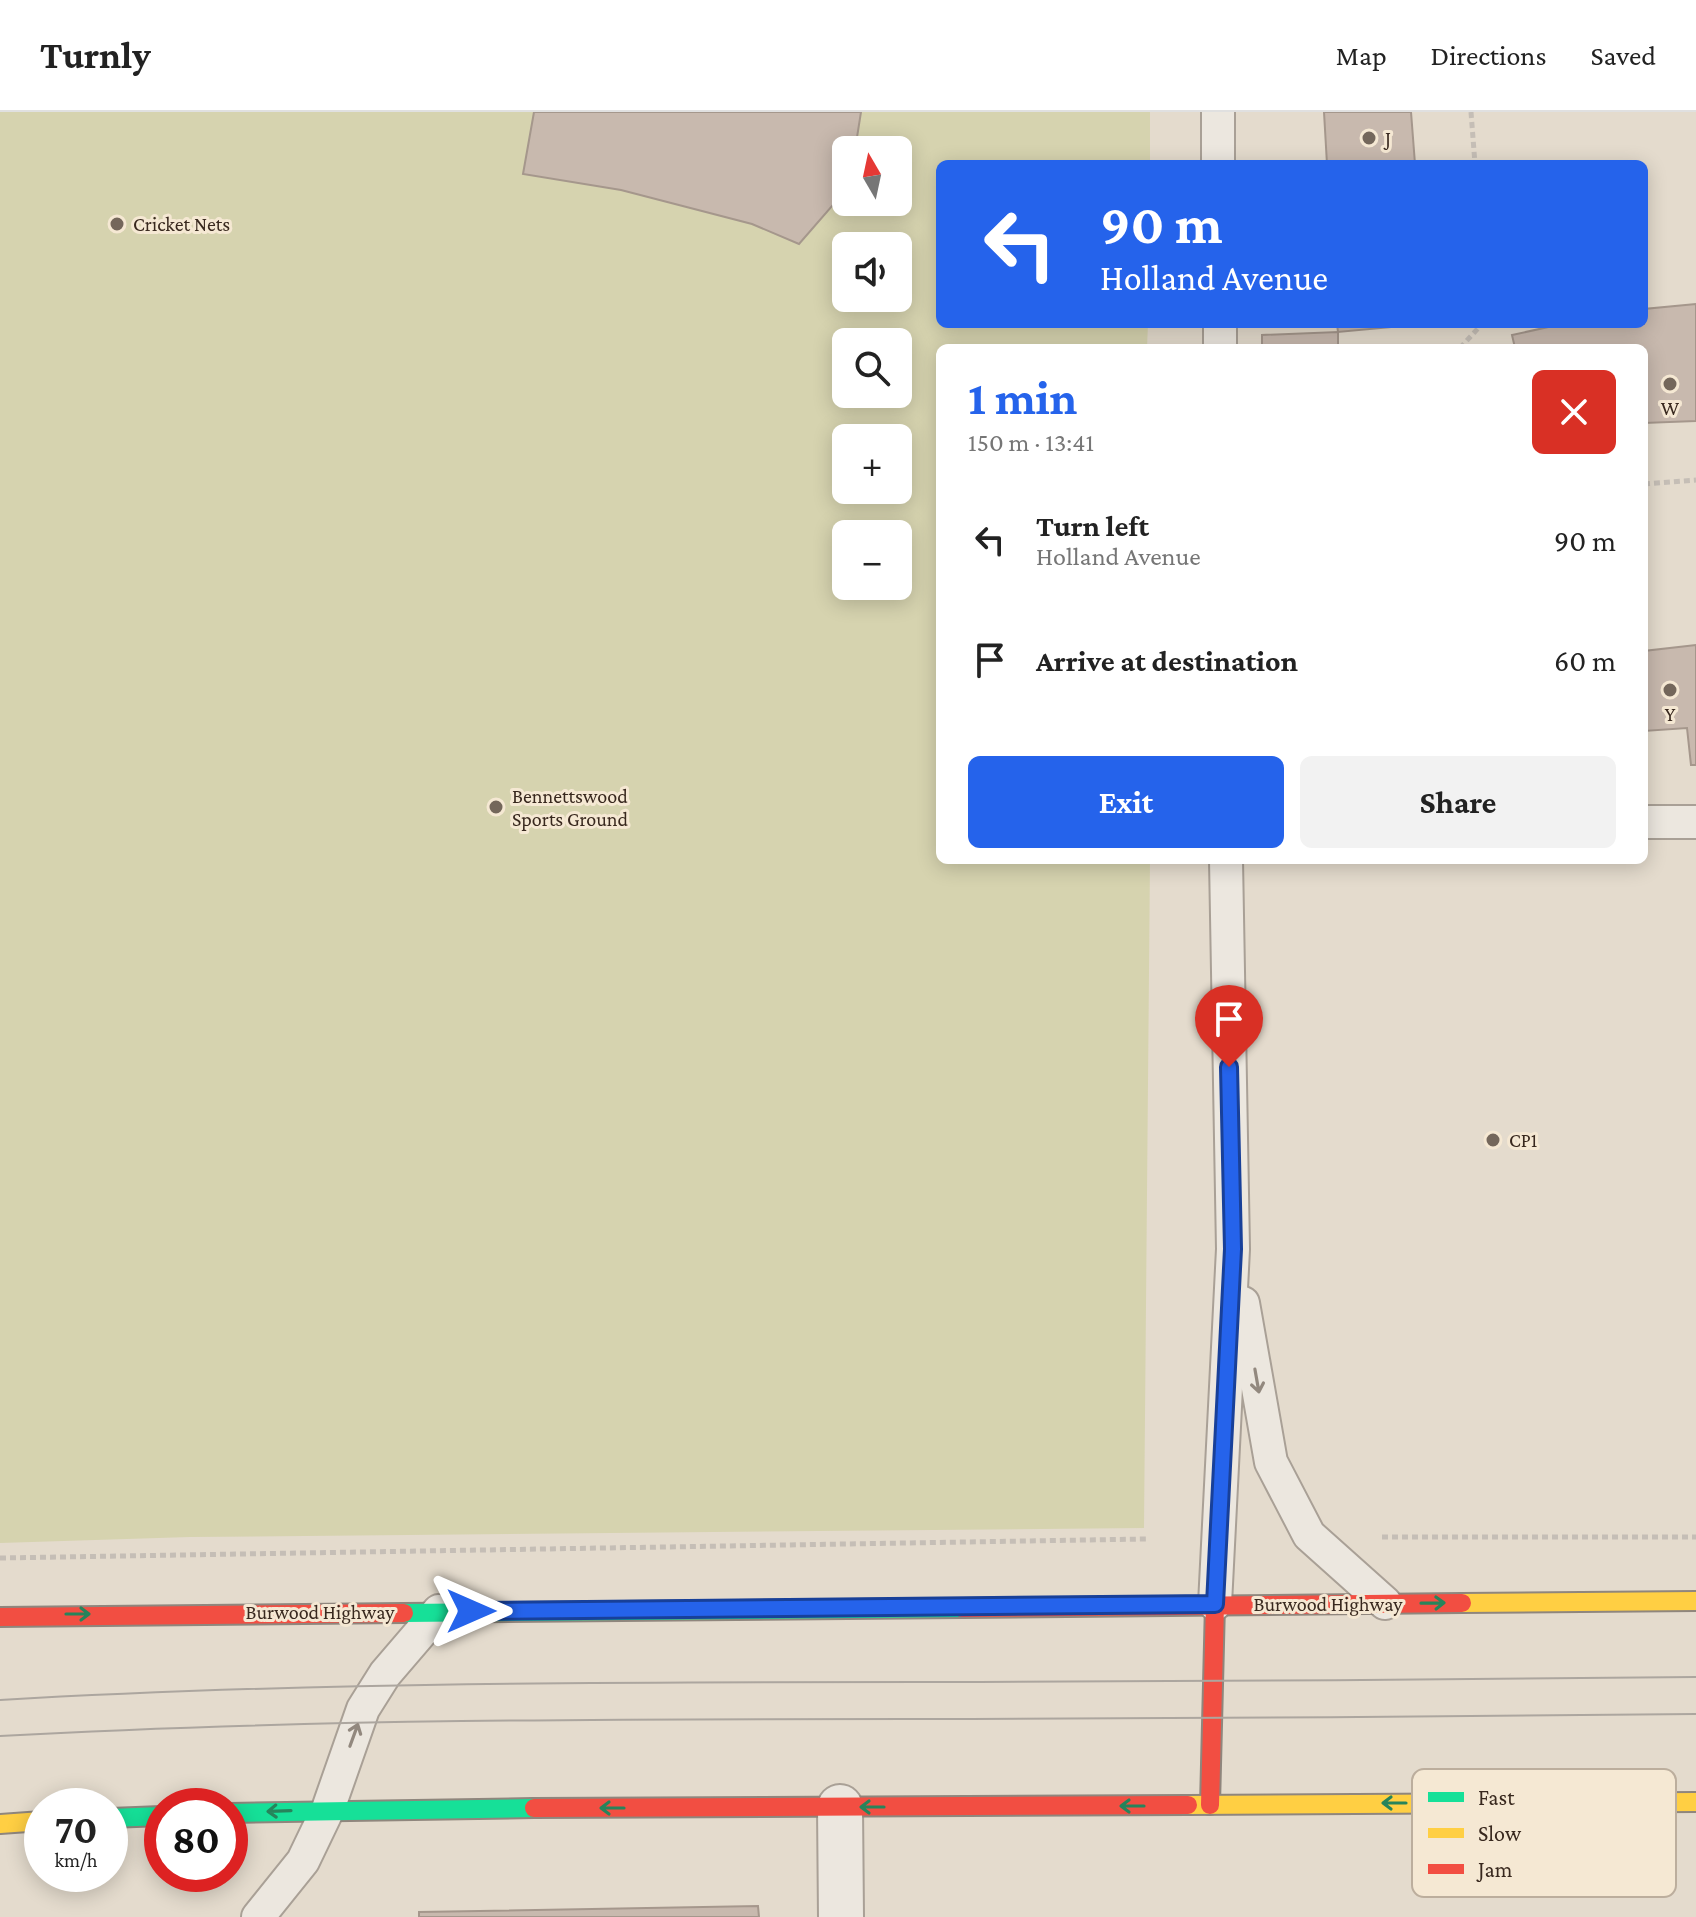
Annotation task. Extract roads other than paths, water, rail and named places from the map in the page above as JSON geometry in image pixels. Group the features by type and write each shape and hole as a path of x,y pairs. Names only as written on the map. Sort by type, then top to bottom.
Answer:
{"highway":[{"name":"Burwood Highway","path":"0,1617 1696,1601"},
{"path":"1210,1805 1215,1604"},
{"path":"1676,1802 1696,1802"},
{"path":"248,1812 328,1809 1412,1804"},
{"path":"0,1824 24,1822"}],"street":[{"path":"840,1807 841,1917"}],"lane":[{"path":"1218,112 1218,160"},
{"path":"1648,822 1696,822"},
{"path":"1215,1604 1233,1249 1226,864"},
{"path":"1233,1249 1271,1462 1309,1535 1385,1603"},
{"path":"258,1917 303,1861 328,1809 363,1709 385,1674 439,1611"}],"tram line":[{"path":"0,1700 245,1689 490,1684 1696,1677"},
{"path":"0,1736 243,1726 486,1721 1696,1714"}],"place":[{"name":"J","path":"1369,138"},
{"name":"Cricket Nets","path":"117,224"},
{"name":"W","path":"1670,384"},
{"name":"Y","path":"1670,690"},
{"name":"Bennettswood Sports Ground","path":"496,807"},
{"name":"CP1","path":"1493,1140"}]}
